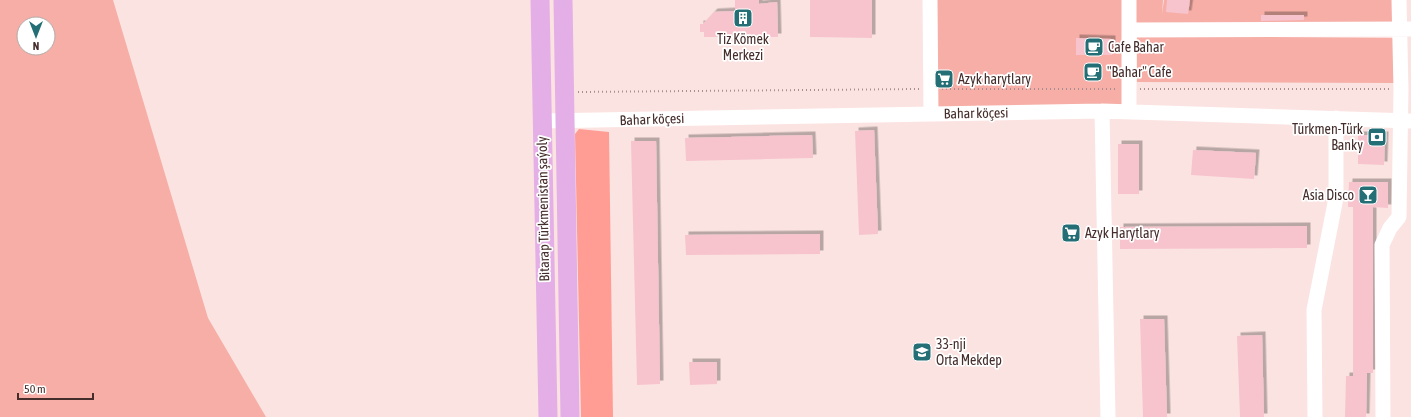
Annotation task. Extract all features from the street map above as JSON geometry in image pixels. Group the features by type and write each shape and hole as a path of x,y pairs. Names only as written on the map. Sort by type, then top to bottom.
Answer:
{"main road":[{"name":"Bitarap Türkmenistan şaýoly","path":"540,0 541,121 548,417"},
{"name":"Bitarap Türkmenistan şaýoly","path":"563,0 570,417"}],"street":[{"path":"930,0 931,114"},
{"path":"1129,0 1129,112"},
{"path":"1383,417 1382,245 1390,228 1399,218 1406,122 1401,90 1405,29 1399,0"},
{"path":"1129,30 1405,29"},
{"name":"Bahar köçesi","path":"541,121 1102,111 1336,118 1406,122"},
{"path":"1102,111 1108,417"},
{"path":"1315,417 1314,310 1336,198 1336,118"}],"path":[{"path":"564,93 930,89 1401,90"}],"shaded area":[{"path":"0,0 113,0 208,318 266,417 0,417"},
{"path":"934,0 1123,0 1125,106 936,109"},
{"path":"1129,0 1163,0 1162,14 1164,0 1399,0 1397,26 1129,30"},
{"path":"1137,36 1395,38 1395,83 1137,82"},
{"path":"579,129 609,132 613,417 581,417 575,134"}],"building":[{"name":"Tiz Kömek Merkezi","path":"735,0 759,0 759,4 777,2 778,37 704,37 704,32 700,32 700,24 703,24 714,12 735,11"},
{"path":"810,0 872,0 872,38 810,37"},
{"path":"1167,0 1190,0 1188,14 1166,12"},
{"path":"1261,15 1304,15 1304,20 1261,21"},
{"name":"Cafe Bahar","path":"1076,38 1112,39 1112,55 1076,55"},
{"path":"874,130 878,234 859,235 855,131"},
{"path":"812,135 813,158 686,161 685,138"},
{"path":"1358,135 1385,135 1384,165 1358,164"},
{"path":"631,141 656,141 660,384 637,385"},
{"path":"1118,144 1139,144 1139,194 1118,194"},
{"path":"1193,150 1256,153 1254,179 1191,175"},
{"path":"1349,182 1388,182 1388,208 1373,207 1373,373 1367,373 1366,417 1345,417 1346,376 1353,376 1353,207 1348,207"},
{"path":"1307,226 1307,248 1120,249 1120,227"},
{"path":"820,234 820,254 686,255 685,235"},
{"path":"1140,319 1164,319 1167,417 1143,417"},
{"path":"1262,335 1264,417 1240,417 1237,336"},
{"path":"689,362 717,362 717,384 690,385"}],"place":[{"name":"Tiz Kömek Merkezi","path":"743,18"},
{"name":"Cafe Bahar","path":"1094,47"},
{"name":"\"Bahar\" Cafe","path":"1093,72"},
{"name":"Azyk harytlary","path":"944,79"},
{"name":"Türkmen-Türk Banky","path":"1377,137"},
{"name":"Asia Disco","path":"1368,195"},
{"name":"Azyk Harytlary","path":"1071,233"},
{"name":"33-nji Orta Mekdep","path":"922,352"}]}
